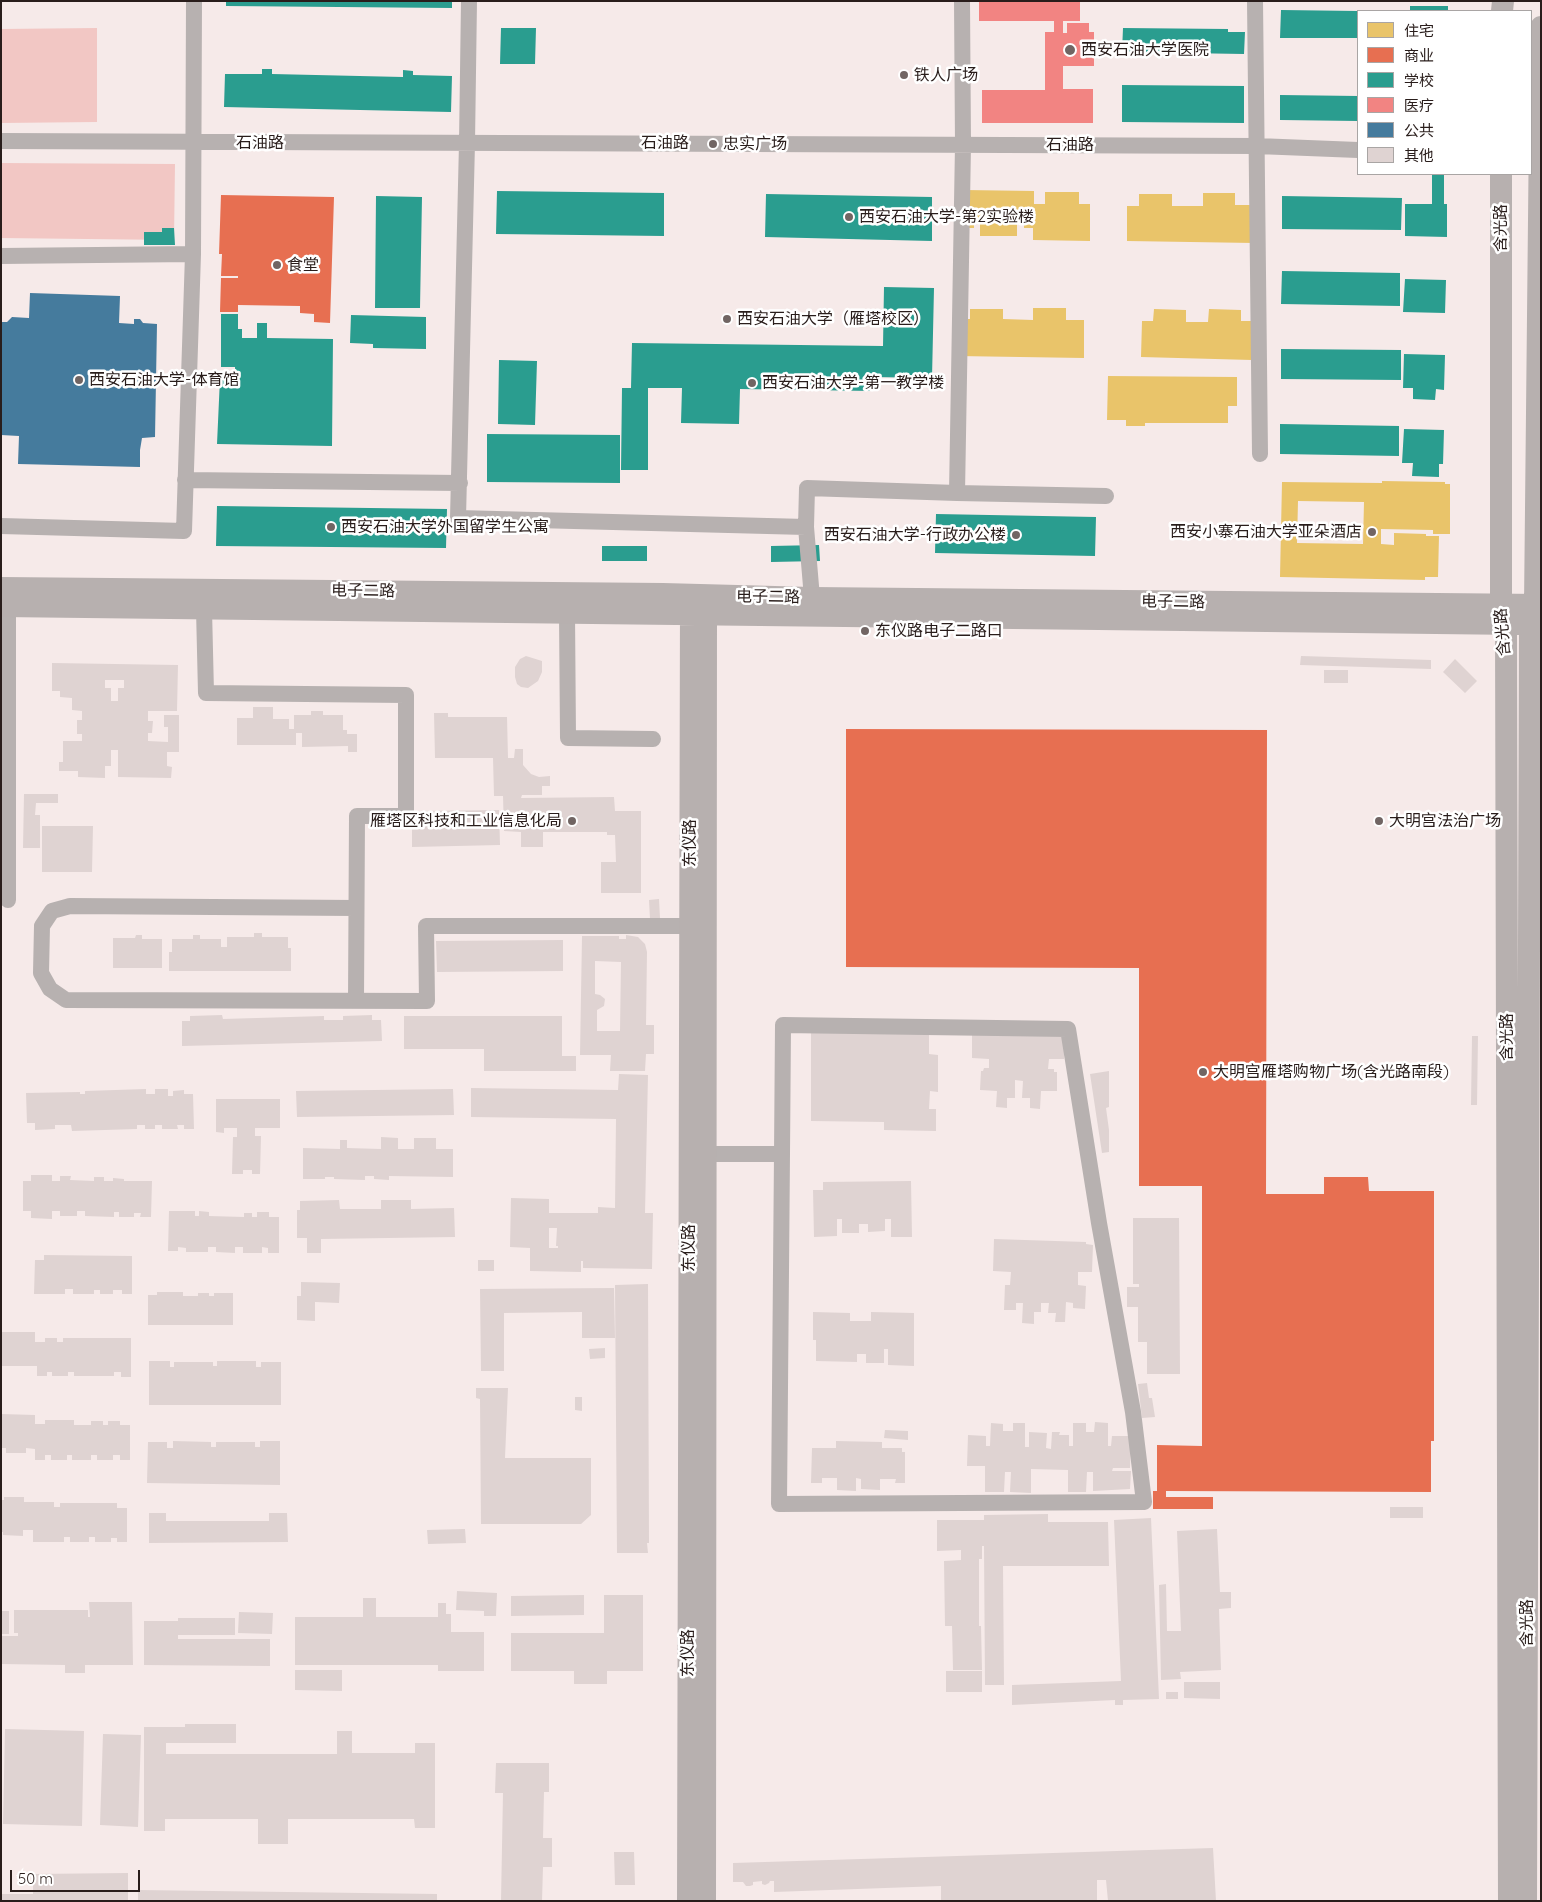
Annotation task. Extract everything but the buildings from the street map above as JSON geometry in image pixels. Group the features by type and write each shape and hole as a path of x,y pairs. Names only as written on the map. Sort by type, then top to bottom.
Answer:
{"main road":[{"name":"含光路","path":"1526,1901 1541,27"},
{"name":"含光路","path":"1501,175 1509,1901"},
{"name":"电子二路","path":"3,600 204,609 567,613 812,598 1537,615"},
{"name":"电子二路","path":"3,600 1503,614"},
{"name":"东仪路","path":"688,1901 690,926 699,605"},
{"name":"东仪路","path":"699,605 706,1154 705,1901"}],"street":[{"path":"1,526 184,531 193,254 194,1"},
{"path":"469,1 458,518 806,528"},
{"path":"957,493 963,145 962,1"},
{"path":"1255,1 1260,454"},
{"name":"石油路","path":"1,141 1257,146 1357,150"},
{"path":"1,256 193,254"},
{"path":"185,480 460,483"},
{"path":"812,598 806,528 807,488 1106,496"},
{"path":"3,600 8,900"},
{"path":"204,609 206,693 406,695 406,816 357,816 356,1001"},
{"path":"567,613 568,738 652,739"},
{"path":"356,908 70,906 52,911 42,926 41,973 50,990 66,1000 427,1001 426,926 690,926"},
{"path":"783,1025 1068,1029 1099,1223 1133,1412 1144,1502 779,1504 782,1154 783,1025"},
{"path":"706,1154 782,1154"}],"shaded area":[{"path":"97,28 97,122 1,123 1,29"},
{"path":"1,163 175,164 174,240 1,238"}],"place":[{"name":"西安石油大学医院","path":"1070,50"},
{"name":"铁人广场","path":"904,75"},
{"name":"忠实广场","path":"713,144"},
{"name":"西安石油大学-第2实验楼","path":"849,217"},
{"name":"食堂","path":"277,265"},
{"name":"西安石油大学（雁塔校区）","path":"727,319"},
{"name":"西安石油大学-体育馆","path":"79,380"},
{"name":"西安石油大学-第一教学楼","path":"752,383"},
{"name":"西安石油大学外国留学生公寓","path":"331,527"},
{"name":"西安小寨石油大学亚朵酒店","path":"1372,532"},
{"name":"西安石油大学-行政办公楼","path":"1016,535"},
{"name":"东仪路电子二路口","path":"865,631"},
{"name":"雁塔区科技和工业信息化局","path":"572,821"},
{"name":"大明宫法治广场","path":"1379,821"},
{"name":"大明宫雁塔购物广场(含光路南段)","path":"1203,1072"}]}
